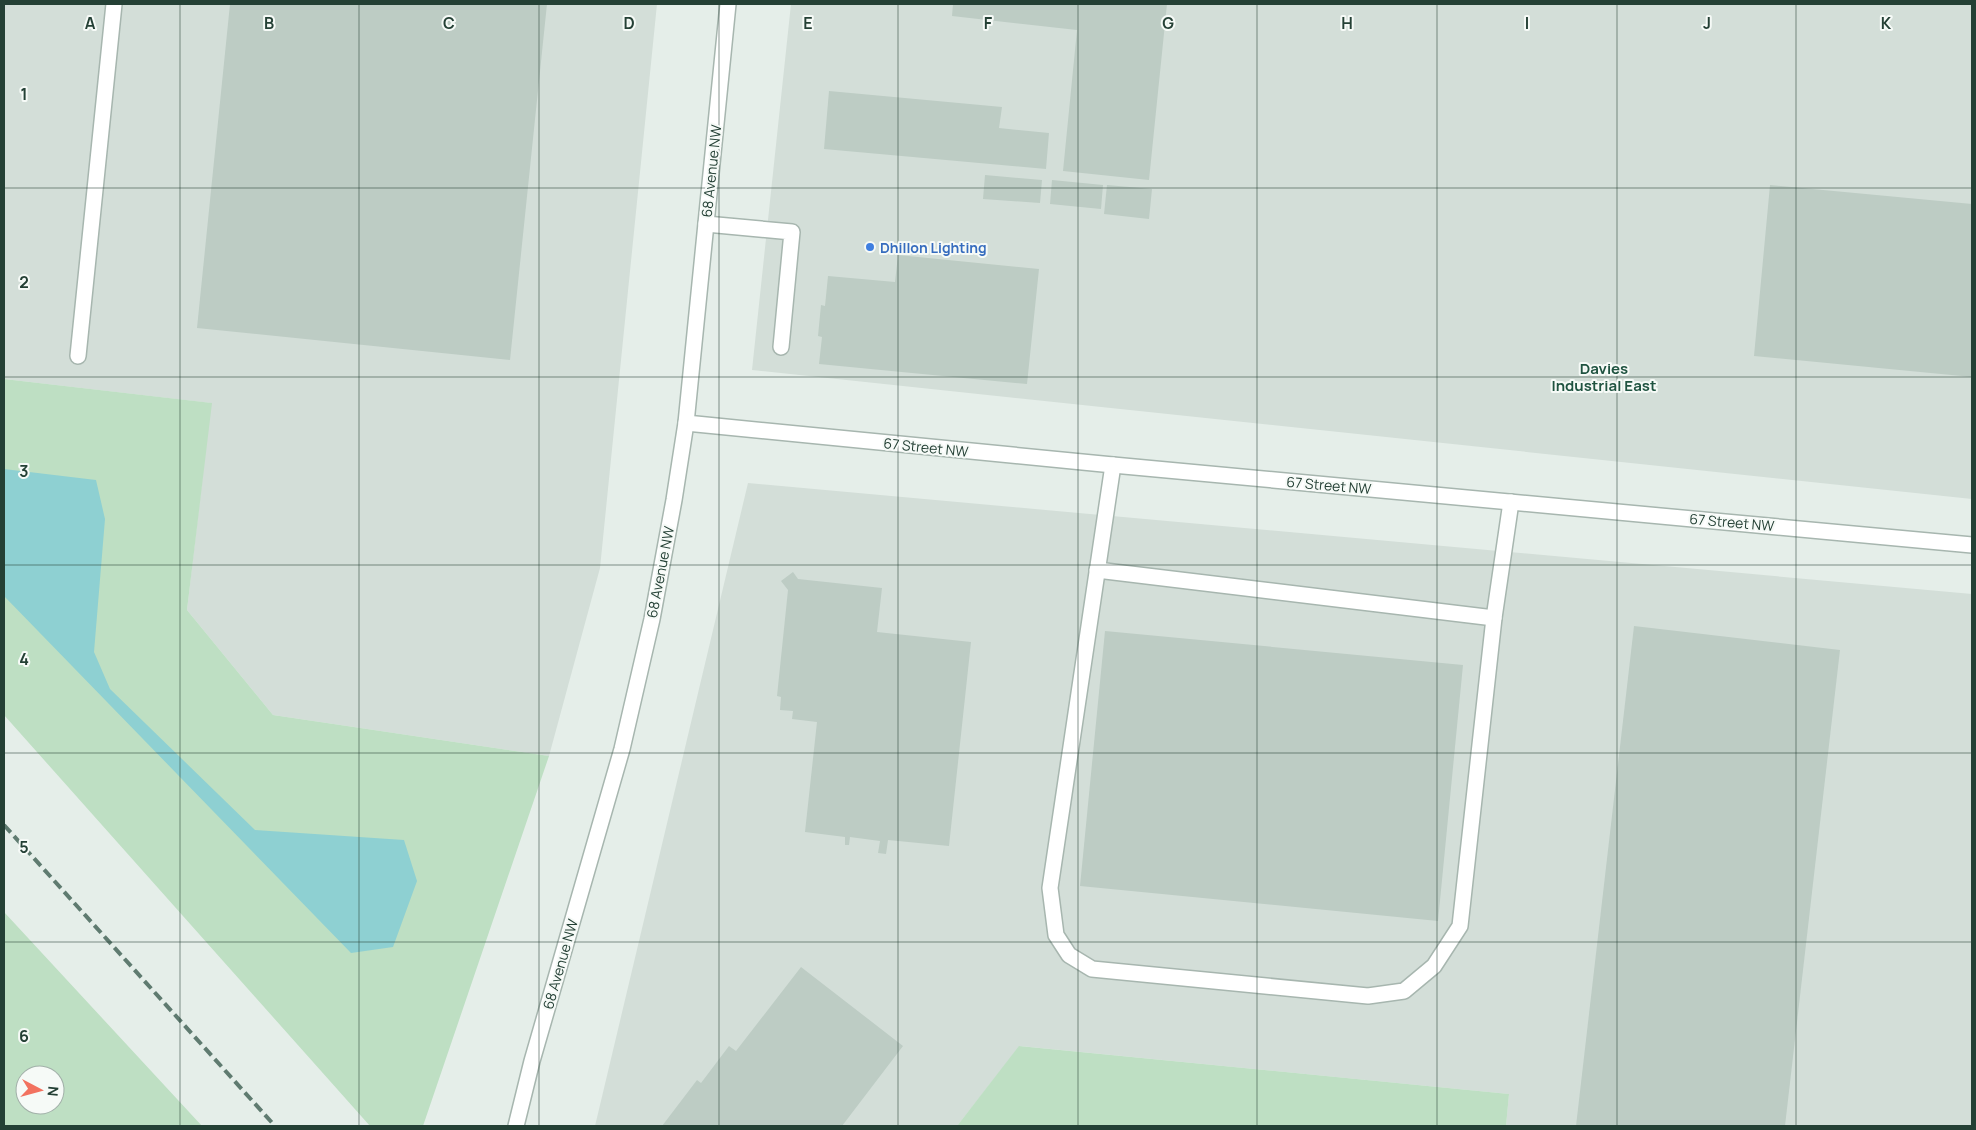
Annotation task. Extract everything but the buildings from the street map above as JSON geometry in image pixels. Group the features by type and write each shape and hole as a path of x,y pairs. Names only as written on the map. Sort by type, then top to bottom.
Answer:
{"street":[{"path":"78,356 114,4"},
{"name":"68 Avenue NW","path":"516,1126 532,1061 622,749 652,619 686,423 728,4"},
{"path":"706,224 792,232 781,348"},
{"name":"67 Street NW","path":"686,423 1972,545"},
{"path":"1113,465 1050,888 1056,936 1070,956 1092,969 1368,996 1404,991 1434,966 1460,926 1494,618 1511,502"},
{"path":"1098,570 1494,618"}],"shaded area":[{"path":"4,4 657,4 600,568 549,756 273,715 187,610 211,403 4,379"},
{"path":"791,4 1972,4 1972,499 752,370"},
{"path":"748,483 1972,594 1972,1126 1506,1126 1509,1094 1020,1046 957,1126 595,1126"}],"green space":[{"path":"4,379 212,403 187,610 273,715 549,756 423,1126 370,1126 4,715"},
{"path":"4,912 202,1126 4,1126"},
{"path":"1019,1046 1509,1094 1506,1126 957,1126"}],"water":[{"path":"4,469 96,480 105,519 94,652 110,689 255,830 404,840 417,881 393,947 351,953 4,596"}],"railway":[{"path":"4,825 275,1126"}],"place":[{"name":"Dhillon Lighting","path":"870,247"}],"district":[{"name":"Davies Industrial East","path":"1604,376"}]}
